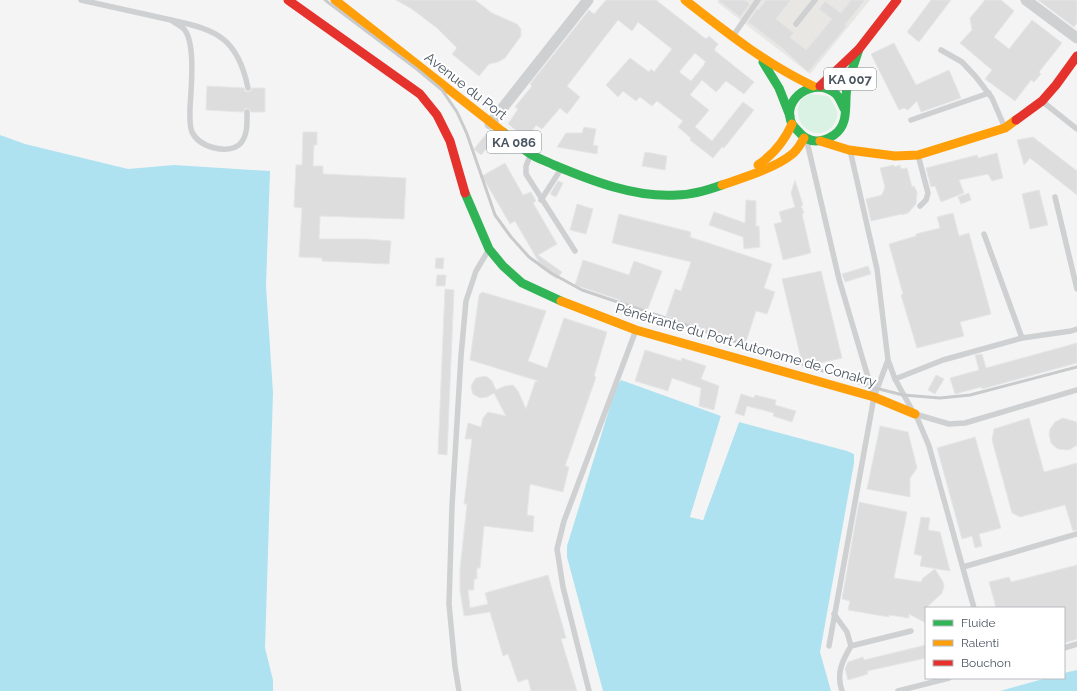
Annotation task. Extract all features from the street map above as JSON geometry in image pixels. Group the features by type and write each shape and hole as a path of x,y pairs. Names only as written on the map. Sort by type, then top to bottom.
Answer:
{"street":[{"name":"Pénétrante du Port Autonome de Conakry","path":"288,0 420,94 437,115 450,140 464,191 489,249 503,266 522,283 565,303 636,330 874,397 915,414"},
{"name":"Avenue du Port","path":"335,0 490,124 530,154 561,169 606,184 645,194 680,196 729,183 782,162 795,153 805,139"},
{"path":"490,124 588,0"},
{"path":"685,0 780,70 796,79 828,88 836,93 842,101 845,110 845,120 835,135 820,141"},
{"name":"KA 007","path":"817,86 859,49 897,0"},
{"path":"1026,0 1077,38"},
{"name":"KA 007","path":"845,110 846,93 859,49"},
{"path":"758,55 772,74 784,95 791,120 797,131 805,139 820,141 850,150 894,156 918,155 1005,128 1042,100 1056,85 1077,56"},
{"path":"1056,85 1077,74"},
{"path":"791,120 790,108 799,93 805,89 817,86"},
{"name":"Avenue du Port","path":"729,183 770,157 783,143 791,120"},
{"path":"841,128 850,150"}],"lane":[{"path":"82,0 198,25 215,33 231,46 239,57 245,71 248,88"},
{"path":"733,36 758,0"},
{"path":"796,24 815,0"},
{"path":"171,20 184,30 192,50 190,120 192,132 200,142 218,148 230,149 240,144 246,133 247,112"},
{"path":"941,50 962,62 989,93 1005,128"},
{"path":"911,120 989,93"},
{"path":"1042,100 1077,129"},
{"path":"805,139 840,279 874,397"},
{"path":"850,150 877,270 888,360 903,395 915,414 929,446 974,607"},
{"path":"530,154 526,166 526,174 575,252"},
{"path":"918,155 928,193 926,200 920,206"},
{"path":"542,200 561,169"},
{"path":"1055,197 1077,289"},
{"path":"984,234 1022,338"},
{"path":"459,691 455,667 449,604 452,506 461,356 466,301 476,271 489,249"},
{"path":"896,379 943,360 1022,338 1077,329"},
{"path":"589,691 563,587 558,549 564,521 636,330"},
{"path":"829,646 874,397 888,360"},
{"path":"915,414 949,424 965,423 1077,390"},
{"path":"963,567 1077,534"},
{"path":"834,614 847,632 851,646"},
{"path":"842,691 839,681 843,659 851,646 911,631"},
{"path":"1065,648 1077,644"},
{"path":"898,691 945,679"}],"shaded area":[{"path":"719,0 870,0 810,74 717,2"}],"green space":[{"path":"809,94 828,96 833,104 837,116 834,124 829,130 816,133 810,131 801,122 798,115 798,108 800,102"}],"water":[{"path":"0,135 25,144 128,169 174,165 270,171 266,286 273,393 265,648 273,680 273,691 0,691"},
{"path":"621,380 721,416 690,517 703,520 739,422 854,454 854,463 820,652 831,691 603,691 567,557 567,546 616,387"},
{"path":"1077,670 1077,691 1000,691 1043,679 1065,679 1065,673"}],"pier":[{"path":"721,416 723,417 723,421 718,431 693,516 701,518 737,421 739,422 703,520 690,517"}],"building":[{"path":"396,0 475,0 492,13 517,24 521,29 521,36 505,58 498,62 489,64 479,76 452,54 457,48 437,28 412,9"},
{"path":"606,0 656,0 706,39 709,36 718,44 714,50 754,82 744,94 726,81 716,92 702,80 690,95 709,110 695,127 712,141 743,102 754,110 724,148 722,147 713,158 690,140 691,138 678,127 683,121 657,101 652,106 640,97 636,101 623,91 618,97 606,85 630,58 649,72 651,69 654,72 672,49 638,22 632,31 618,20 567,86 580,97 567,114 560,108 542,129 536,125 527,139 508,124 518,109 515,107 532,86 530,84 589,10 594,14","holes":["695,53 706,62 691,81 679,72"]},
{"path":"718,0 745,0 750,4 740,17"},
{"path":"766,0 791,0 776,19 794,33 790,37 806,50 832,19 819,9 825,1 841,13 851,0 865,0 845,25 847,26 808,72 782,48 748,22 757,9 758,10"},
{"path":"931,0 951,0 919,42 907,32"},
{"path":"985,0 1001,0 1014,11 994,37 1009,49 1032,20 1062,43 1039,72 1041,74 1034,82 1031,80 1015,101 985,79 992,70 960,43 972,30 970,18"},
{"path":"1038,0 1077,0 1077,23 1074,27"},
{"path":"894,43 916,85 949,70 961,98 921,112 917,101 908,110 904,108 899,110 871,54"},
{"path":"207,86 244,88 247,92 251,91 252,88 265,88 265,112 251,112 247,108 243,112 206,110"},
{"path":"584,127 596,129 593,145 598,146 597,154 557,147 566,133 582,133"},
{"path":"303,132 317,132 317,145 314,145 313,166 323,166 323,174 406,178 404,219 320,216 319,239 366,239 391,241 389,264 322,261 322,258 299,257 302,208 294,207 296,165 302,165"},
{"path":"487,133 503,146 496,154 488,147 481,155 474,149"},
{"path":"1033,137 1077,171 1077,195 1030,158 1024,165 1017,140"},
{"path":"645,152 667,156 665,170 642,166"},
{"path":"997,153 1003,178 992,181 988,174 959,180 964,193 941,202 935,186 931,187 926,168 977,155 978,158"},
{"path":"505,163 523,195 531,192 536,201 533,203 557,244 538,255 562,272 557,279 539,266 540,264 515,221 510,224 482,176"},
{"path":"894,165 894,167 900,165 901,169 907,168 912,187 914,186 917,192 916,204 908,213 871,221 866,199 882,195 885,187 880,168"},
{"path":"795,180 803,205 801,206 804,213 802,214 811,253 783,260 774,224 782,222 779,212 795,207 791,193"},
{"path":"558,181 563,183 556,197 550,194"},
{"path":"1039,190 1048,225 1030,229 1022,194"},
{"path":"969,193 971,200 961,204 958,197"},
{"path":"746,200 756,201 756,226 759,226 760,247 744,249 743,237 709,225 714,212 745,223"},
{"path":"577,204 593,209 586,234 570,230"},
{"path":"953,213 959,236 969,233 991,314 960,322 964,336 917,348 901,295 903,294 889,244 916,236 916,234 940,228 937,217"},
{"path":"619,214 691,232 690,237 772,264 764,288 775,292 767,314 756,311 745,345 671,321 672,318 666,316 675,289 681,291 691,262 612,243"},
{"path":"436,258 444,258 443,269 435,268"},
{"path":"583,260 629,275 634,261 662,271 647,311 575,285"},
{"path":"868,266 871,274 845,282 842,274"},
{"path":"821,271 842,358 803,367 782,279"},
{"path":"437,275 446,275 445,286 436,286"},
{"path":"445,289 454,290 447,455 438,454"},
{"path":"482,292 546,311 528,361 547,368 564,318 607,332 594,376 596,377 565,466 569,467 563,492 530,484 527,515 534,516 533,532 484,526 480,568 477,568 477,579 474,579 474,590 468,590 470,608 488,604 485,593 548,575 566,638 561,639 577,691 531,691 528,679 518,682 508,654 503,656 490,612 464,616 460,590 460,569 467,504 464,504 472,439 465,439 468,423 481,427 483,418 488,412 506,416 494,393 487,397 480,398 473,394 471,387 476,378 486,376 492,381 496,390 505,386 513,385 518,391 526,409 535,382 538,381 470,360 479,295"},
{"path":"1077,343 1077,363 982,389 981,387 955,394 950,378 979,370 975,355 982,354 986,368"},
{"path":"645,350 681,361 682,358 706,366 701,379 719,386 714,410 699,406 701,388 672,378 668,391 635,381"},
{"path":"936,375 944,379 935,394 928,390"},
{"path":"741,394 754,398 755,395 776,400 775,405 796,411 792,422 773,416 774,413 747,406 744,416 735,413"},
{"path":"1029,418 1044,472 1077,463 1077,530 1073,531 1065,505 1020,517 1012,513 992,440 994,429"},
{"path":"1063,418 1077,422 1077,445 1067,450 1058,449 1054,446 1051,443 1049,434 1050,429 1055,422"},
{"path":"880,426 908,432 917,468 910,478 910,497 867,489"},
{"path":"975,437 1001,528 979,534 982,546 975,548 972,536 962,539 937,448"},
{"path":"859,502 907,512 894,578 921,582 923,578 935,569 944,586 942,593 927,607 925,607 925,622 909,614 909,618 889,615 889,617 848,610 850,601 842,599"},
{"path":"921,517 930,518 928,530 940,532 950,571 920,566 922,556 914,554"},
{"path":"1077,565 1077,639 1065,643 1065,607 996,607 989,582 1009,577 1011,582"},
{"path":"925,645 925,658 867,671 868,674 848,680 845,669 848,662 863,657 864,660"}],"railway":[{"path":"325,0 418,70 442,90 457,112 467,134 495,215 511,237 529,257 551,273 582,290 871,387 903,395 940,398 970,395 1077,367"}],"traffic: fast":[{"path":"845,110 836,94 828,89 819,87 802,92 791,106 790,115 794,127 808,139 813,141 825,140 834,135 839,130 844,119 845,113 847,87 859,49"},
{"path":"763,62 779,88 790,116"},
{"path":"503,132 522,148 538,158 583,177 630,191 646,194 683,195 700,192 722,185"},
{"path":"465,193 489,249 503,266 522,283 561,301"}],"traffic: slow":[{"path":"335,0 503,132"},
{"path":"685,0 763,58 813,86"},
{"path":"820,141 849,150 895,156 918,155 1005,128 1016,120"},
{"path":"758,165 778,147 792,124"},
{"path":"722,185 758,172 784,160 795,152 804,138"},
{"path":"561,301 636,330 874,397 915,414"}],"traffic: jam":[{"path":"288,0 420,94 437,115 450,141 465,193"},
{"path":"820,86 859,49 897,0"},
{"path":"1016,120 1042,101 1056,85 1077,56"}]}
